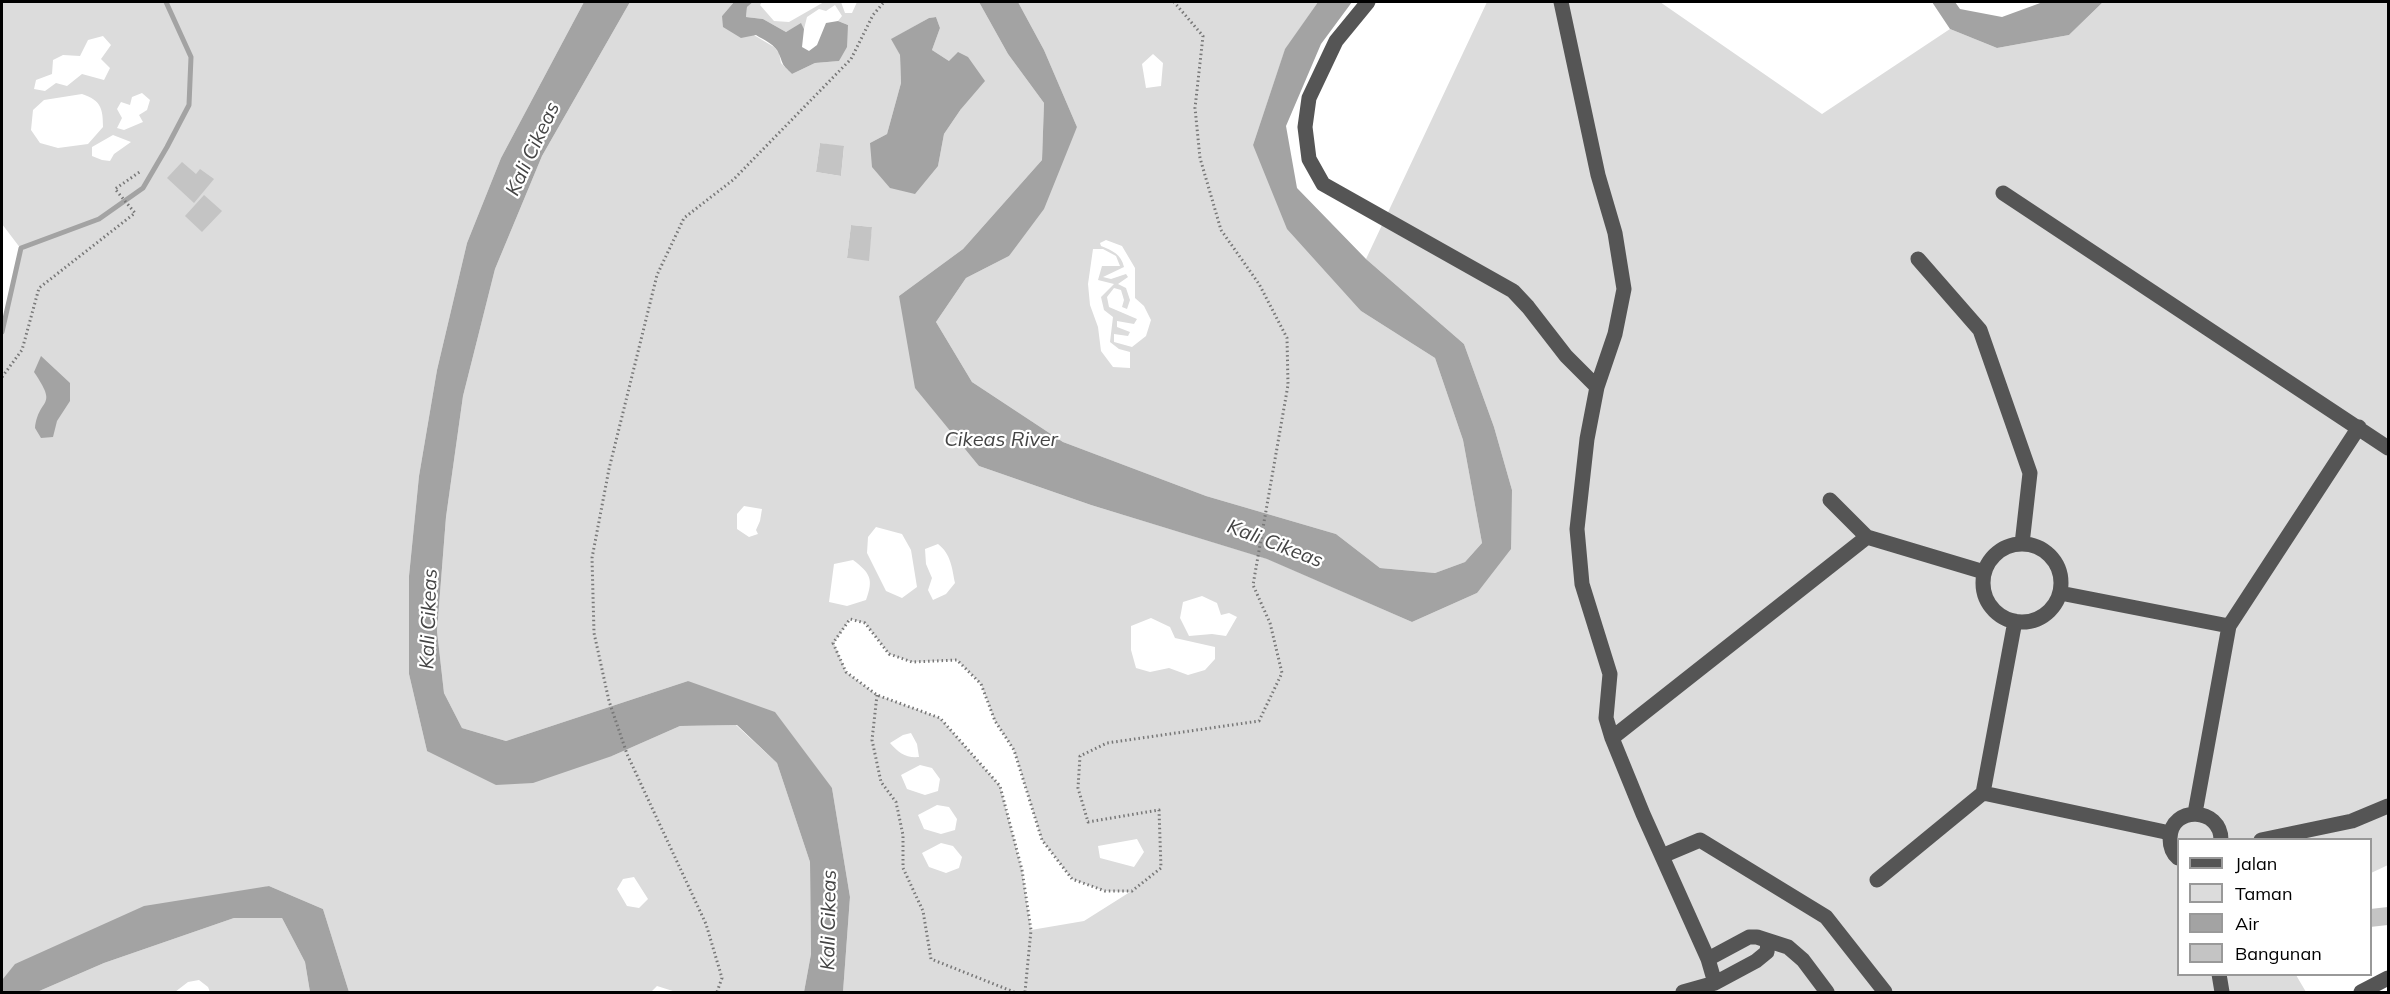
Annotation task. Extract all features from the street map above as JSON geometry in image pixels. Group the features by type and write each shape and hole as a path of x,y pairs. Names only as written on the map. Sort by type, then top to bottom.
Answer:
{"street":[{"path":"1368,2 1336,41 1309,98 1305,127 1309,159 1323,184 1513,291 1566,356 1597,387"},
{"path":"1561,2 1598,176 1615,233 1624,289 1615,334 1597,387 1587,439 1577,528 1582,584 1610,674 1606,718 1612,738 1708,959 1715,983"},
{"path":"2003,193 2388,448"},
{"path":"1918,258 1980,330 2030,473 2022,544"},
{"path":"2195,813 2229,626 2359,427"},
{"path":"1830,500 1867,537 1984,572"},
{"path":"1612,738 1867,537"},
{"path":"2022,544 2036,546 2049,554 2058,565 2062,579 2060,594 2054,606 2043,616 2030,621 2015,621 2003,617 1989,604 1983,585 1984,572 1998,552 2009,546 2022,544"},
{"path":"2060,594 2229,626"},
{"path":"1877,880 1983,793 2015,621"},
{"path":"1983,793 2170,833"},
{"path":"2271,838 2352,821 2388,806"},
{"path":"2177,856 2170,845 2170,833 2175,823 2184,816 2195,813 2207,816 2216,823 2220,838"},
{"path":"1662,856 1700,840 1826,917 1885,993"},
{"path":"1708,959 1749,937 1757,937 1788,947 1803,960 1827,993"},
{"path":"1683,993 1715,983 1756,961 1767,952 1768,942"},
{"path":"2219,976 2222,993"},
{"path":"2361,993 2388,978"}],"path":[{"path":"717,993 722,978 706,924 627,754 609,701 594,633 592,558 609,469 657,275 684,218 733,180 851,59 873,15 884,2"},
{"path":"1025,993 1031,930 1022,870 1000,786 940,718 877,694 846,672 834,643 850,619 865,623 890,654 912,662 957,660 981,684 995,721 1014,750 1042,840 1072,879 1105,891 1132,891 1161,868 1159,810 1088,822 1078,788 1080,756 1107,743 1259,721 1282,673 1270,623 1253,585 1288,385 1287,338 1259,284 1221,230 1200,158 1195,108 1203,36 1174,2"},
{"path":"2,377 22,350 39,288 135,213 115,189 141,171"},
{"path":"877,694 872,740 881,782 896,802 903,835 903,868 923,911 932,959 1014,993"}],"green space":[{"path":"2,2 584,2 501,158 467,243 437,370 419,476 409,576 409,674 427,751 612,756 680,726 736,725 777,763 810,862 811,954 804,992 676,992 657,986 651,992 349,992 323,909 269,886 16,964 2,980 2,332 21,249 2,224","holes":["103,36 111,45 101,59 110,68 104,80 82,74 67,86 56,83 45,91 34,89 36,80 52,74 53,60 63,55 80,56 88,40","142,93 150,100 147,110 139,115 143,122 124,130 117,128 122,118 117,109 121,102 130,105 132,97","82,94 88,96 100,106 103,127 88,144 58,148 40,143 31,130 33,110 44,100","113,135 131,142 114,154 110,161 92,156 92,147","634,877 648,899 639,908 627,906 617,889 623,879"]},
{"path":"630,2 734,2 722,16 774,47 779,53 781,63 792,74 815,63 839,61 848,25 838,21 842,16 835,5 826,11 819,9 807,17 804,29 801,24 786,32 763,19 746,17 747,7 753,2 762,2 760,5 774,21 789,22 824,2 841,2 845,13 852,13 857,2 979,2 1008,54 1044,103 1042,160 963,249 899,296 979,466 1091,505 1268,559 1412,622 1477,593 1512,490 1494,427 1464,344 1366,259 1487,2 1660,2 1822,114 1950,29 1997,48 2069,35 2103,2 2388,2 2388,865 2372,873 2372,838 2177,838 2177,976 2297,976 2306,992 843,992 850,897 832,788 688,681 506,741 462,728 444,693 437,631 446,517 463,396 495,269 542,156","holes":["936,17 940,28 932,50 949,61 961,109 944,134 938,166 870,143 887,134 901,83 900,55 892,39 929,18","820,143 844,147 841,176 816,172","851,225 872,227 868,260 847,258","744,506 762,509 756,530 758,534 749,537 737,529 737,514","876,527 902,534 911,550 917,587 902,598 886,591 867,553 868,537","938,544 952,567 955,583 946,594 933,600 928,590 932,578 926,564 925,549","853,560 869,577 870,587 866,600 847,606 829,602 834,564","1202,596 1217,603 1221,615 1229,613 1237,617 1226,636 1212,634 1189,636 1180,618 1183,602","1151,618 1170,627 1175,638 1215,647 1215,659 1205,670 1188,675 1169,668 1150,672 1136,668 1131,650 1131,626","850,619 865,623 889,654 912,662 957,660 981,684 995,721 1014,750 1042,840 1072,879 1105,891 1130,892 1084,921 1031,930 1022,870 1000,786 940,718 877,695 846,672 834,643","911,733 917,744 919,757 906,756 890,743","920,765 932,768 940,779 938,791 925,795 907,789 901,775","937,805 949,807 957,819 955,830 941,834 924,829 918,815","1137,839 1144,852 1134,867 1100,858 1098,846","941,843 953,846 962,857 959,868 946,873 929,867 922,853"]},
{"path":"1018,2 1318,2 1285,50 1253,145 1361,311 1435,358 1463,440 1482,543 1465,562 1435,573 1380,568 1336,534 1206,496 1063,442 972,382 936,322 966,278 1009,256 1077,127 1044,50","holes":["1153,54 1163,63 1161,86 1146,88 1142,64","1106,240 1122,246 1135,268 1135,298 1144,306 1151,320 1146,336 1132,347 1114,342 1114,334 1128,336 1130,332 1117,327 1117,321 1134,324 1137,319 1109,307 1107,297 1114,288 1121,290 1124,300 1122,307 1127,309 1130,300 1126,288 1118,284 1128,277 1126,274 1111,279 1103,277 1124,267 1119,256 1101,246 1100,243","1093,249 1103,249 1116,256 1120,266 1102,266 1098,280 1114,284 1101,297 1104,310 1113,317 1110,342 1119,349 1130,352 1130,368 1113,367 1101,351 1098,327 1090,305 1088,284"]},
{"path":"234,918 282,918 305,962 310,992 210,992 208,987 199,980 188,982 175,992 37,992 104,963"}],"water":[{"name":"Kali Cikeas","path":"584,2 630,2 542,156 495,269 463,396 446,517 437,631 444,693 462,728 506,741 688,681 775,712 832,788 850,897 843,992 804,992 811,954 810,862 777,763 737,725 680,726 612,756 533,783 496,785 427,751 409,674 409,576 419,476 437,370 467,243 501,158"},
{"path":"734,2 753,2 747,7 746,17 763,19 786,32 801,23 804,29 802,47 809,51 817,45 826,23 838,21 848,25 847,47 839,61 815,63 792,74 783,64 775,48 769,43 756,35 741,38 723,27 722,16"},
{"name":"Cikeas River","path":"979,2 1018,2 1044,50 1077,127 1044,209 1009,256 966,278 936,322 972,382 1063,442 1206,496 1336,534 1380,568 1435,573 1465,562 1482,543 1463,440 1435,358 1361,311 1287,229 1253,145 1285,49 1318,2 1352,2 1321,44 1286,126 1297,188 1366,259 1464,344 1494,427 1512,490 1511,549 1477,593 1412,622 1267,559 1091,505 979,466 915,388 899,296 963,249 1042,160 1044,103 1008,54"},
{"path":"1932,2 1955,2 1960,9 2002,17 2043,2 2103,2 2069,35 1997,48 1950,29"},
{"path":"936,17 940,28 932,50 949,61 958,52 968,57 985,81 961,109 944,134 938,166 915,194 890,188 872,167 870,143 887,134 901,83 900,55 891,39 929,18"},
{"path":"41,356 70,383 70,401 57,421 53,437 41,438 35,428 46,398 34,372"},
{"path":"269,886 323,909 349,992 310,992 305,962 282,918 234,918 104,963 37,992 2,992 2,980 15,964 144,906"}],"building":[{"path":"820,143 844,146 841,176 816,172"},
{"path":"182,162 196,174 200,169 214,179 194,203 167,178"},
{"path":"204,195 222,211 202,232 185,216"},
{"path":"851,225 872,227 869,261 847,258"},
{"path":"2388,907 2388,925 2372,927 2372,909"}],"waterway":[{"path":"2,332 21,248 99,219 143,188 189,105 191,57 166,2"}]}
